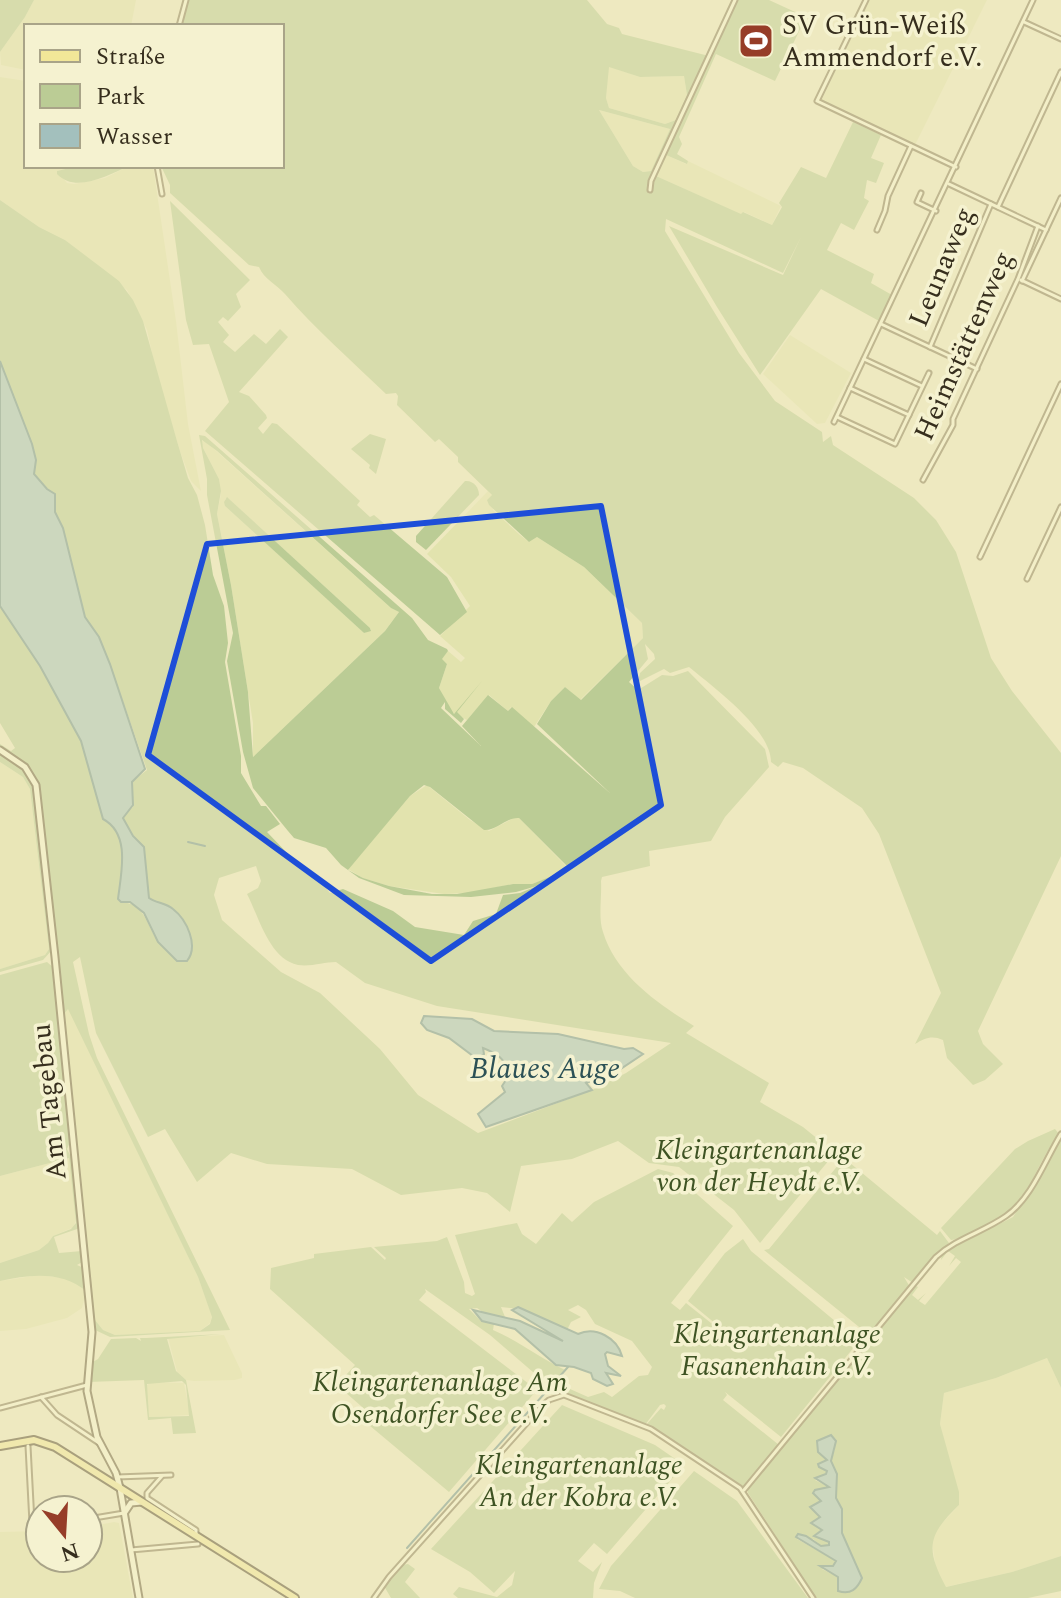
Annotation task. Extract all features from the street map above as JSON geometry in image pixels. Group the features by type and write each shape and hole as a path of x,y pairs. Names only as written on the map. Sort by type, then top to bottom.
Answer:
{"main road":[{"path":"0,1446 28,1440 44,1442 145,1500 295,1598"}],"street":[{"path":"180,24 186,0"},
{"path":"650,190 651,181 735,0"},
{"path":"866,0 817,101 956,167"},
{"path":"834,422 949,184 1033,0"},
{"path":"1024,22 1061,39"},
{"name":"Leunaweg","path":"998,207 1061,72"},
{"path":"877,230 888,196 911,146"},
{"path":"157,168 162,194"},
{"path":"949,184 1046,230"},
{"path":"921,193 917,202 936,211"},
{"name":"Heimstättenweg","path":"923,480 953,425 953,419 1061,198"},
{"name":"Leunaweg","path":"930,347 991,204"},
{"name":"Heimstättenweg","path":"1020,280 1038,226"},
{"path":"1020,280 1061,299"},
{"path":"881,324 977,369"},
{"path":"864,359 922,386"},
{"path":"837,417 895,444 929,373"},
{"path":"980,557 1061,384"},
{"path":"850,388 909,415"},
{"path":"1027,579 1061,507"},
{"name":"Am Tagebau","path":"0,750 30,772 37,793 92,1332 87,1385 99,1443 120,1488 139,1598"},
{"path":"743,1491 936,1257 951,1244 1002,1219 1017,1207 1061,1134"},
{"path":"0,1408 87,1385"},
{"path":"374,1598 389,1577 541,1407 559,1395 574,1397 651,1429 743,1491 813,1598"},
{"path":"41,1397 57,1415 99,1443"},
{"path":"28,1446 30,1494"},
{"path":"97,1473 105,1471 110,1463"},
{"path":"117,1477 171,1475"},
{"path":"104,1516 124,1513 131,1503 145,1500 147,1493 162,1476"},
{"path":"131,1550 198,1544"}],"highlighted area":[{"path":"601,506 661,805 431,961 148,755 207,544"}],"green space":[{"path":"0,0 34,0 0,52"},
{"path":"34,0 136,0 131,24 24,24 24,70 1,65 0,52"},
{"name":"Kleingartenanlage von der Heydt e.V.","path":"183,0 587,0 607,24 619,28 622,34 709,56 714,52 738,0 769,0 806,17 775,81 716,54 679,137 682,144 677,154 688,161 687,164 666,155 656,176 772,225 782,207 779,203 801,167 826,178 853,122 881,135 871,158 884,163 876,183 867,180 864,198 869,201 854,230 841,223 827,250 874,274 871,283 892,295 879,321 821,289 760,375 669,226 783,275 801,237 783,273 666,219 665,231 739,353 775,401 822,432 823,442 831,436 833,445 914,498 936,520 956,552 991,658 1012,691 1061,753 1061,856 978,1031 983,1044 1003,1064 985,1080 973,1085 947,1058 943,1040 929,1038 915,1044 941,993 879,834 862,808 803,768 783,762 778,767 771,762 762,736 751,723 689,667 670,673 664,669 638,682 640,673 655,659 645,644 648,659 629,682 638,690 662,675 673,676 688,671 765,749 769,767 725,817 711,841 649,851 650,866 602,877 600,907 609,947 628,975 653,998 694,1026 686,1033 769,1083 760,1102 803,1127 835,1153 760,1243 734,1210 679,1167 649,1163 618,1141 572,1159 521,1166 510,1212 487,1193 462,1188 401,1195 352,1169 267,1164 231,1153 197,1182 165,1129 148,1137 96,1033 80,957 73,962 97,1058 230,1330 110,1337 93,1329 61,988 38,785 31,771 0,749 0,744 11,751 15,748 0,723 0,605 41,666 82,741 120,841 119,899 139,909 157,940 177,961 174,912 145,898 144,854 122,816 133,807 129,784 147,770 110,664 99,637 85,617 63,528 55,512 56,498 34,474 36,461 32,444 0,361 0,200 39,227 65,240 119,281 143,321 188,478 197,495 213,575 224,606 228,643 225,662 241,756 241,773 261,806 266,806 280,824 267,832 308,875 315,875 330,893 343,889 393,911 415,927 464,935 473,921 496,914 503,895 520,893 537,886 516,892 471,897 404,895 359,878 341,865 326,848 294,838 253,788 243,752 227,661 233,633 199,435 205,436 412,618 428,640 447,649 442,659 447,664 439,688 454,714 482,681 457,712 464,719 461,723 445,709 445,702 441,708 481,746 462,726 488,695 508,711 512,707 611,794 537,724 551,701 565,687 581,700 643,638 642,623 584,567 537,537 529,542 489,505 487,500 492,495 458,462 458,457 439,439 435,442 397,405 396,393 386,394 259,267 249,265 170,193 170,185 162,168 284,168 284,24 177,24","holes":["609,67 640,77 684,76 687,95 676,120 665,124 609,108 606,98","599,110 670,129 651,171 643,172 633,166","202,440 399,612 385,631 253,757 248,692 217,514 221,491 219,479","424,785 484,830 519,818 570,869 532,884 513,884 457,894 432,894 389,886 348,870 410,796","256,866 261,881 258,888 247,894 272,946 279,955 298,965 336,962 365,983 437,1006 671,1043 626,1073 592,1090 478,1133 418,1095 380,1049 320,993 281,972 222,920 214,895 219,878","68,1009 198,1277 212,1317 210,1324 200,1331 115,1335 103,1330 95,1320 64,1014"]},
{"path":"869,0 987,0 915,145 821,101"},
{"path":"608,66 640,77 684,76 687,95 676,120 665,124 609,108 606,98"},
{"path":"0,77 24,81 24,168 70,168 57,171 67,183 74,184 105,178 125,168 153,168 188,424 201,491 191,481 181,454 157,376 147,330 127,290 65,240 39,227 0,200"},
{"path":"599,110 670,129 651,171 643,172 633,166"},
{"path":"666,155 686,164 688,161 781,206 772,225 744,212 742,215 656,176"},
{"path":"70,168 124,168 83,183 65,180 57,171"},
{"path":"170,201 250,280 236,294 241,307 228,321 223,317 218,322 229,335 223,342 235,352 254,334 266,344 280,329 288,337 239,392 249,396 266,415 267,418 258,428 263,434 272,423 277,424 360,501 357,505 370,517 374,515 447,577 467,612 440,635 205,431 229,402 209,344 193,345 186,320"},
{"path":"790,335 851,373 825,423 817,424 763,374"},
{"path":"370,434 386,439 376,474 351,449"},
{"path":"204,440 399,612 385,631 253,757 253,723 217,514 221,494 219,479 201,442","holes":["228,498 370,628 364,633 225,506 225,499"]},
{"path":"465,481 475,485 479,495 426,550 416,542 416,536"},
{"path":"488,491 492,496 493,510 520,535 529,542 537,537 584,567 642,623 643,638 580,700 565,687 551,701 534,727 511,707 508,711 489,695 467,720 450,711 439,688 447,664 441,659 448,651 461,662 465,658 440,636 470,606 451,577 427,554"},
{"path":"227,497 371,631 364,633 225,506"},
{"path":"0,753 27,772 35,792 52,950 43,960 0,972 0,969 45,955 49,949 30,789 23,777 0,762"},
{"path":"0,762 23,777 30,789 49,949 45,955 0,969"},
{"path":"427,785 470,820 489,831 519,818 570,870 532,884 444,894 389,886 363,878 348,869 410,796"},
{"path":"47,962 55,969 71,1140 67,1149 73,1161 80,1228 54,1237 59,1253 82,1251 84,1261 77,1265 84,1268 87,1292 57,1277 0,1281 0,1263 39,1250 53,1236 71,1229 76,1223 69,1158 0,1176 0,975"},
{"path":"66,1009 70,1010 198,1277 212,1316 210,1323 200,1331 115,1335 103,1330 95,1320 64,1014"},
{"path":"1055,1129 1059,1134 1020,1199 997,1219 951,1240 941,1228 1015,1149"},
{"path":"1061,1137 1061,1388 1047,1358 996,1378 944,1393 940,1424 959,1492 959,1505 936,1534 933,1552 946,1587 1012,1572 1061,1556 1061,1591 1028,1598 816,1598 748,1489 914,1285 918,1287 912,1295 918,1300 926,1293 919,1301 925,1305 961,1262 956,1258 949,1266 955,1256 948,1251 941,1260 942,1253 1013,1217","holes":["835,1448 831,1462 835,1468 836,1498 842,1509 842,1533 860,1583 848,1593 837,1588 840,1583 838,1577 822,1569 833,1566 836,1561 797,1539 813,1539 824,1548 830,1545 815,1536 822,1530 812,1523 820,1517 810,1507 821,1501 815,1491 829,1487 815,1480 827,1474 823,1462 827,1460 818,1452"]},
{"path":"69,1158 76,1218 74,1227 53,1236 39,1250 0,1263 0,1176"},
{"path":"844,1158 937,1235 940,1231 949,1243 913,1283 904,1277 910,1287 869,1335 764,1250 769,1249"},
{"path":"658,1169 673,1173 733,1226 671,1303 680,1310 686,1303 721,1331 688,1301 725,1253 743,1239 751,1251 859,1341 781,1437 725,1392 727,1395 723,1400 779,1445 744,1487 739,1487 646,1425 661,1408 664,1410 664,1404 645,1425 566,1393 570,1389 588,1397 604,1392 612,1397 639,1376 648,1375 652,1367 632,1341 595,1324 586,1310 578,1305 568,1310 581,1317 571,1322 567,1330 519,1309 501,1307 505,1317 501,1317 490,1316 477,1308 469,1309 481,1321 494,1324 493,1330 565,1370 557,1379 541,1379 490,1335 425,1289 419,1300 537,1390 449,1492 363,1420 369,1413 337,1385 355,1365 270,1289 271,1268 314,1258 314,1254 371,1247 385,1260 374,1247 437,1241 447,1237 464,1282 465,1293 472,1296 475,1294 455,1235 517,1223 522,1234 536,1244 562,1213 572,1222 594,1202"},
{"path":"39,1275 63,1278 82,1286 85,1296 82,1308 67,1318 26,1329 0,1331 0,1281"},
{"path":"222,1334 167,1339 176,1371 186,1380 196,1433 173,1434 171,1418 148,1420 144,1380 88,1382 91,1363 98,1359 111,1339 136,1338 141,1341 140,1338","holes":["182,1381 186,1385 189,1416 149,1417 147,1384"]},
{"path":"224,1335 242,1378 194,1381 178,1375 168,1338"},
{"path":"1047,1358 1061,1388 1061,1556 1012,1572 945,1587 936,1569 932,1542 935,1531 959,1505 940,1424 944,1393 996,1378"},
{"path":"151,1382 184,1383 190,1415 149,1417 146,1386"},
{"name":"Kleingartenanlage An der Kobra e.V.","path":"562,1405 655,1445 684,1465 607,1554 594,1543 578,1561 593,1572 602,1562 594,1583 593,1598 458,1598 453,1594 459,1587 497,1597 512,1585 515,1571 494,1593 470,1572 431,1549"},
{"path":"694,1471 737,1501 808,1598 635,1598 620,1591 599,1589 611,1566"},
{"path":"119,1523 133,1598 0,1598 0,1532 24,1531 24,1574 104,1574 104,1524"},
{"path":"408,1564 415,1569 405,1582 420,1598 391,1598 384,1586 402,1565"}],"water":[{"path":"0,361 32,444 36,460 34,474 55,494 55,512 63,528 85,617 99,637 110,664 145,769 132,782 133,805 123,818 133,836 144,847 149,898 173,909 187,926 192,948 187,961 177,961 158,942 144,913 130,902 118,899 121,844 118,834 103,819 81,741 40,666 0,606"},
{"name":"Blaues Auge","path":"424,1016 472,1019 494,1031 558,1034 624,1049 633,1048 643,1054 619,1070 586,1083 592,1090 486,1127 478,1114 505,1092 502,1086 510,1074 503,1060 483,1048 484,1054 477,1059 449,1038 427,1030 421,1023"},
{"path":"518,1307 578,1334 599,1333 611,1339 622,1356 607,1352 608,1366 621,1376 606,1373 613,1384 607,1386 593,1379 591,1373 556,1365 515,1329 482,1321 473,1310 520,1321 563,1341 512,1310"},
{"path":"831,1435 836,1441 831,1461 837,1474 836,1498 842,1509 842,1533 862,1578 850,1592 838,1591 838,1577 820,1566 833,1566 836,1561 796,1537 798,1534 821,1546 829,1545 829,1542 814,1536 822,1530 811,1523 820,1517 810,1507 821,1501 813,1493 815,1490 829,1487 815,1478 827,1471 818,1464 827,1460 818,1452 817,1441"}],"waterway":[{"path":"188,842 205,846"},
{"path":"407,1548 568,1367"}],"place":[{"name":"SV Grün-Weiß Ammendorf e.V.","path":"756,41"}],"park label":[{"name":"Kleingartenanlage Fasanenhain e.V.","path":"777,1350"},
{"name":"Kleingartenanlage Am Osendorfer See e.V.","path":"440,1398"}]}
